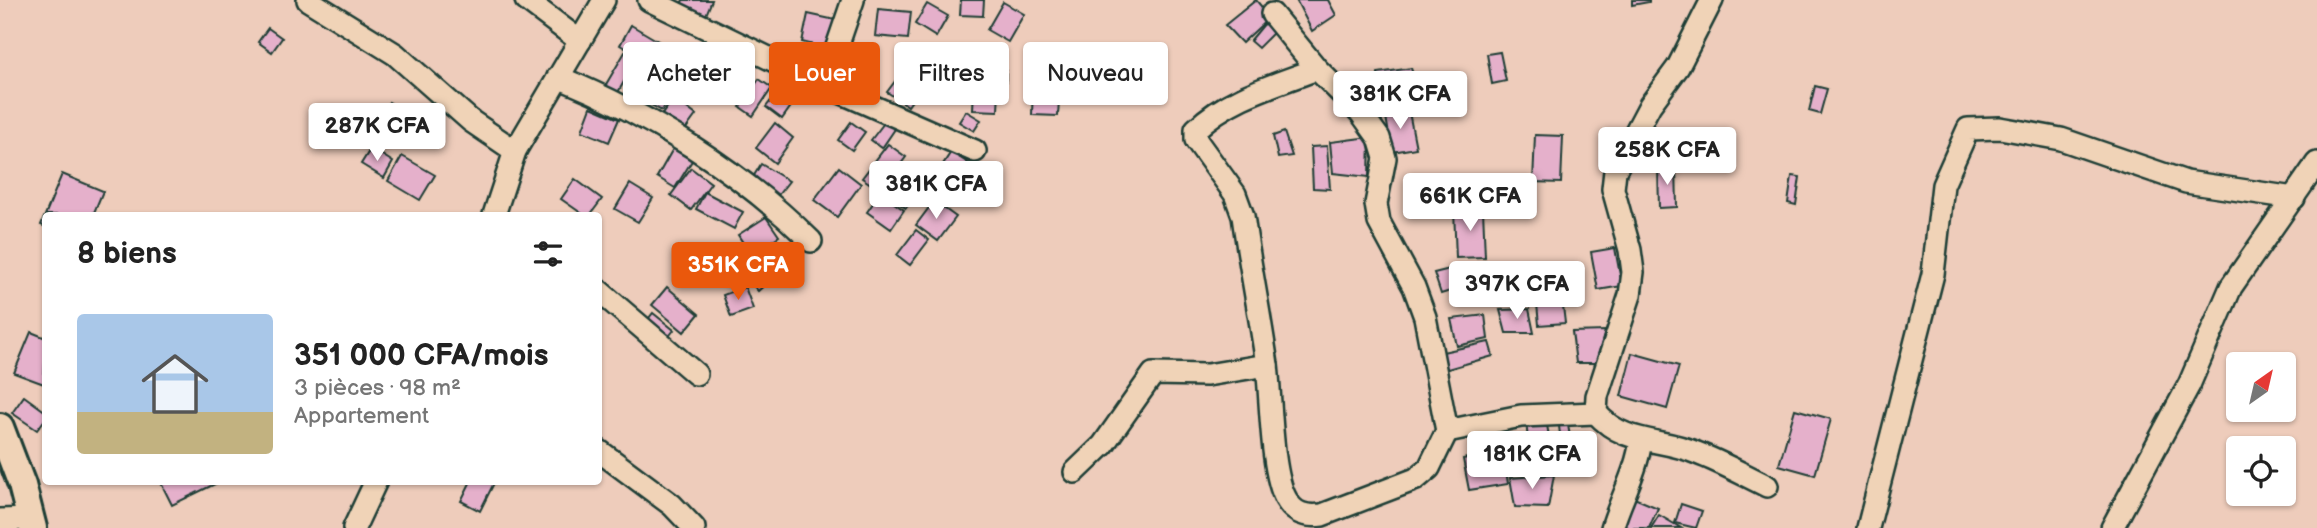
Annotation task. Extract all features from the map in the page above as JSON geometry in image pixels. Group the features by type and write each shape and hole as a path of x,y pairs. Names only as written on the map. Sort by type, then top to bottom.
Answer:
{"street":[{"path":"308,0 395,54 471,121 515,151"},
{"path":"526,0 580,41"},
{"path":"495,212 515,151 604,0"},
{"path":"649,0 769,58"},
{"path":"839,42 853,0"},
{"path":"1712,0 1678,67 1650,105 1615,171 1613,189 1630,250 1633,272 1630,295 1597,396 1596,413 1607,426 1641,440 1695,452 1767,486"},
{"path":"1272,14 1317,69 1361,113 1379,138 1385,158 1376,204 1379,222 1414,288 1424,317 1447,431 1429,468 1416,479 1322,514 1307,517 1296,511 1286,499 1278,477 1267,365 1243,216 1236,194 1196,140 1196,129 1210,116 1245,96 1317,69"},
{"path":"558,77 616,103 662,128 713,161 786,216 811,241"},
{"path":"870,105 975,151"},
{"path":"1868,528 1933,274 1943,185 1968,129 2000,128 2061,139 2186,182 2294,198"},
{"path":"2112,528 2189,385 2231,287 2317,163"},
{"path":"602,293 696,374"},
{"path":"1075,472 1103,445 1153,374 1207,375 1267,365"},
{"path":"1447,431 1521,416 1596,413"},
{"path":"0,428 22,485 32,523 0,520"},
{"path":"1612,528 1619,502 1636,464 1641,440"},
{"path":"602,453 671,505 694,528"},
{"path":"354,528 374,485"}],"building":[{"path":"683,0 712,0 706,15 681,4"},
{"path":"961,0 984,0 983,16 960,15"},
{"path":"1256,0 1270,17 1242,43 1225,25"},
{"path":"1296,0 1328,0 1336,15 1312,31"},
{"path":"1632,0 1649,0 1649,2 1632,5"},
{"path":"1003,2 1024,14 1008,42 987,30"},
{"path":"927,4 948,16 936,37 915,24"},
{"path":"878,9 911,12 908,39 875,36"},
{"path":"808,14 840,21 835,42 802,42"},
{"path":"1270,17 1278,28 1258,48 1250,41"},
{"path":"631,25 660,42 623,42 623,47 620,45"},
{"path":"268,28 282,38 272,52 258,42"},
{"path":"1500,52 1506,81 1492,84 1487,54"},
{"path":"623,55 623,84 617,94 605,86"},
{"path":"1411,68 1424,110 1380,110 1378,73"},
{"path":"759,79 769,86 769,92 753,116 740,107 755,105 755,85"},
{"path":"894,83 894,95 887,92"},
{"path":"1815,86 1827,89 1820,114 1809,111"},
{"path":"389,102 414,118 402,136 378,120"},
{"path":"769,103 792,105 782,119 766,107"},
{"path":"651,105 665,105 662,111"},
{"path":"669,105 683,105 696,115 680,137 658,120"},
{"path":"973,105 998,105 998,111 973,110"},
{"path":"1032,105 1059,105 1058,116 1032,115"},
{"path":"591,107 619,119 609,142 582,131"},
{"path":"966,111 981,120 974,131 959,122"},
{"path":"1385,111 1409,112 1416,148 1392,152"},
{"path":"887,119 897,126 882,148 871,140"},
{"path":"851,122 865,132 852,150 838,140"},
{"path":"775,123 793,138 775,163 756,148"},
{"path":"1284,132 1292,156 1278,158 1273,136"},
{"path":"1535,135 1563,136 1561,183 1533,182"},
{"path":"1370,137 1369,177 1333,173 1330,142"},
{"path":"888,144 906,157 881,191 862,178"},
{"path":"1327,146 1330,189 1313,188 1311,147"},
{"path":"674,147 693,159 675,188 657,177"},
{"path":"371,148 393,162 384,178 361,164"},
{"path":"951,152 974,167 960,188 938,172"},
{"path":"402,156 435,175 420,200 388,181"},
{"path":"761,164 789,181 775,199 750,182"},
{"path":"1658,166 1676,166 1677,207 1659,208"},
{"path":"839,167 861,184 837,217 814,200"},
{"path":"691,168 711,183 691,210 671,195"},
{"path":"62,174 103,191 94,212 46,212"},
{"path":"1792,176 1800,177 1796,205 1788,203"},
{"path":"896,177 917,192 906,208 884,193"},
{"path":"1499,177 1501,205 1466,203 1464,178"},
{"path":"575,179 602,199 592,212 580,212 561,199"},
{"path":"1428,181 1457,183 1459,207 1430,205"},
{"path":"630,184 653,198 638,222 615,209"},
{"path":"705,192 743,212 734,229 696,209"},
{"path":"880,193 904,210 891,229 867,212"},
{"path":"934,201 956,217 938,241 916,225"},
{"path":"1483,209 1485,257 1456,258 1454,210"},
{"path":"766,217 779,236 751,255 738,235"},
{"path":"916,230 929,240 910,265 897,255"},
{"path":"1615,248 1622,286 1598,290 1591,252"},
{"path":"769,249 785,267 758,291 742,272"},
{"path":"1470,264 1475,283 1441,294 1434,273"},
{"path":"667,287 699,314 684,332 652,305"},
{"path":"745,287 753,309 731,317 723,295"},
{"path":"1561,290 1565,323 1539,325 1536,293"},
{"path":"1529,309 1534,333 1506,333 1500,310"},
{"path":"653,313 674,330 662,345 641,328"},
{"path":"1485,315 1488,339 1457,346 1451,319"},
{"path":"1605,331 1596,363 1576,363 1572,332"},
{"path":"31,332 42,336 42,383 14,373"},
{"path":"1489,342 1493,356 1444,370 1438,353"},
{"path":"1632,353 1679,366 1667,409 1621,396"},
{"path":"24,396 42,409 42,423 37,430 12,413"},
{"path":"1795,409 1831,419 1815,475 1779,465"},
{"path":"1546,420 1551,447 1529,450 1526,421"},
{"path":"1498,424 1502,455 1473,454 1471,429"},
{"path":"1568,425 1571,442 1561,443 1559,426"},
{"path":"1550,449 1554,474 1539,473 1539,469 1531,470 1529,450"},
{"path":"1476,456 1478,462 1504,456 1508,484 1469,490 1463,459"},
{"path":"1554,475 1548,508 1515,507 1510,478"},
{"path":"162,485 213,485 172,505"},
{"path":"469,485 493,485 480,511 461,501"},
{"path":"1627,495 1658,508 1649,528 1629,528 1615,522"},
{"path":"1681,504 1702,511 1696,528 1675,523"},
{"path":"1659,515 1681,528 1651,528"}]}
